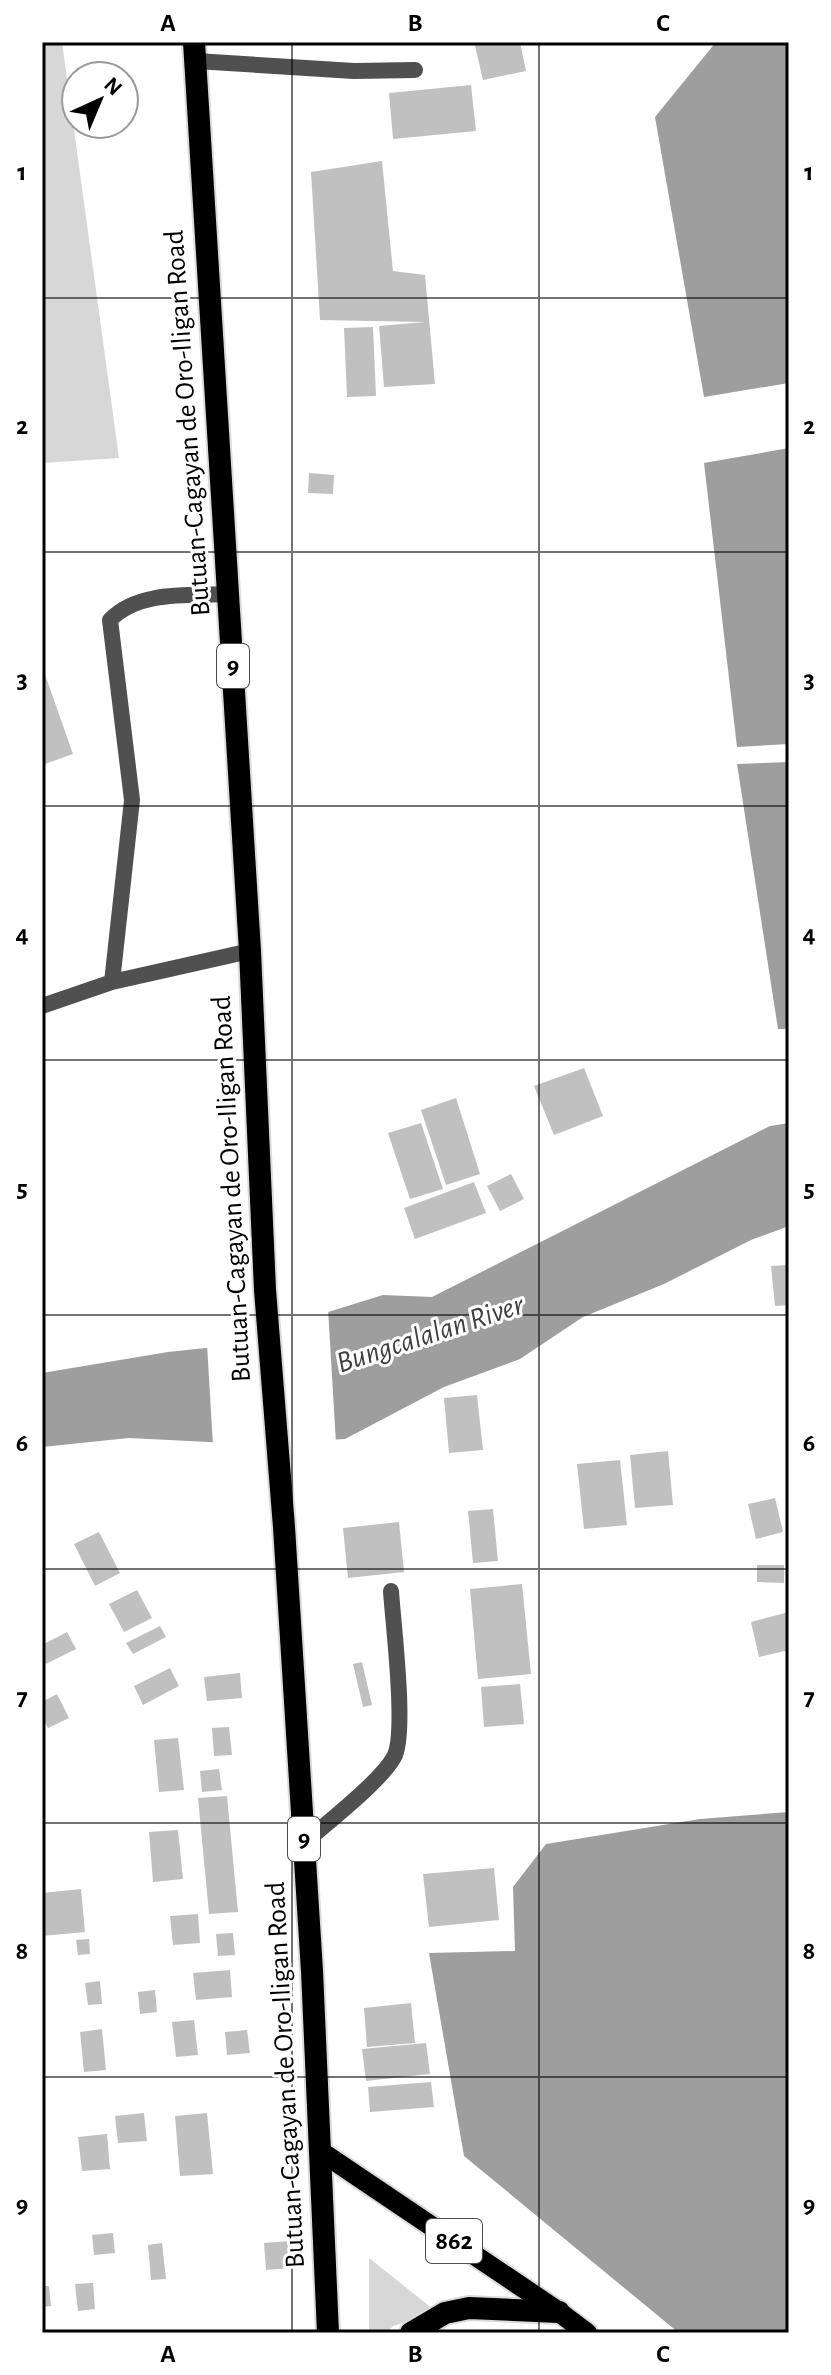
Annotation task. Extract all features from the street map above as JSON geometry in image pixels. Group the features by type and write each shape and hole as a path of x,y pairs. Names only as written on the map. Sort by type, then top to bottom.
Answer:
{"highway":[{"name":"Butuan-Cagayan de Oro-Iligan Road","path":"195,52 250,951 265,1290 304,1843 328,2333"},
{"path":"411,2333 445,2313 469,2308 559,2312"}],"main road":[{"name":"862","path":"320,2151 587,2333"}],"lane":[{"path":"195,52 354,71 415,70"},
{"path":"112,982 132,800 110,620 121,608 145,599 228,594"},
{"path":"42,1006 112,982 250,951"},
{"path":"304,1843 379,1776 395,1756 400,1728 391,1591"}],"shaded area":[{"path":"42,42 62,42 64,60 60,60 60,140 75,140 119,458 42,463"},
{"path":"369,2258 438,2313 393,2326 386,2333 369,2333"}],"water":[{"path":"716,42 789,42 789,383 704,397 655,117"},
{"path":"789,448 789,744 737,747 704,463"},
{"path":"789,762 789,1029 778,1029 737,764"},
{"name":"Bungcalalan River","path":"789,1123 789,1226 751,1240 664,1284 583,1317 520,1359 444,1387 345,1439 249,1444 129,1438 42,1447 42,1373 215,1347 383,1295 432,1297 770,1126"},
{"path":"789,1812 789,2333 679,2333 464,2156 429,1953 515,1951 513,1887 546,1844 700,1819"}],"pier":[{"path":"328,1308 336,1444 249,1448 213,1446 207,1344"}],"building":[{"path":"474,42 520,42 526,71 483,80"},
{"path":"471,85 476,131 393,139 389,93"},
{"path":"382,161 393,271 425,275 435,384 384,387 379,326 425,322 320,320 311,172"},
{"path":"373,327 376,396 347,397 344,328"},
{"path":"309,473 334,475 333,494 308,493"},
{"path":"42,666 73,754 42,765"},
{"path":"584,1068 603,1116 554,1135 534,1086"},
{"path":"456,1098 480,1174 446,1185 421,1110"},
{"path":"421,1123 443,1189 410,1199 388,1133"},
{"path":"511,1174 524,1199 500,1211 487,1186"},
{"path":"474,1182 486,1213 415,1239 404,1208"},
{"path":"789,1265 789,1305 775,1306 771,1266"},
{"path":"477,1395 483,1450 449,1453 444,1398"},
{"path":"668,1451 673,1505 635,1508 630,1455"},
{"path":"620,1460 627,1525 584,1529 577,1464"},
{"path":"775,1498 783,1532 756,1539 748,1504"},
{"path":"493,1509 498,1561 473,1563 468,1511"},
{"path":"399,1522 404,1572 348,1578 343,1528"},
{"path":"99,1532 120,1573 95,1586 74,1544"},
{"path":"757,1565 784,1565 784,1583 757,1582"},
{"path":"522,1584 531,1674 478,1679 470,1589"},
{"path":"137,1590 152,1618 124,1632 109,1604"},
{"path":"789,1612 789,1650 759,1657 751,1622"},
{"path":"160,1626 166,1637 133,1654 126,1643"},
{"path":"67,1632 76,1649 46,1664 42,1645"},
{"path":"362,1662 372,1705 363,1707 353,1664"},
{"path":"170,1668 179,1686 143,1705 134,1686"},
{"path":"240,1673 242,1698 207,1701 204,1677"},
{"path":"520,1684 524,1724 484,1727 481,1687"},
{"path":"57,1694 69,1718 48,1728 42,1716 42,1702"},
{"path":"229,1727 232,1755 214,1756 212,1728"},
{"path":"178,1738 184,1790 159,1792 154,1740"},
{"path":"219,1769 222,1790 202,1792 200,1771"},
{"path":"227,1796 238,1912 209,1914 198,1798"},
{"path":"178,1830 183,1879 153,1882 149,1832"},
{"path":"494,1868 499,1920 429,1927 423,1874"},
{"path":"81,1889 85,1932 42,1936 42,1893"},
{"path":"198,1914 200,1943 173,1945 170,1916"},
{"path":"233,1933 235,1955 218,1956 216,1934"},
{"path":"89,1939 90,1954 78,1955 76,1940"},
{"path":"230,1970 232,1997 196,2000 193,1973"},
{"path":"100,1981 102,2004 88,2005 85,1983"},
{"path":"155,1990 157,2012 140,2014 138,1992"},
{"path":"411,2003 415,2043 367,2047 364,2008"},
{"path":"194,2020 198,2055 176,2057 172,2022"},
{"path":"102,2029 106,2070 84,2072 80,2032"},
{"path":"247,2030 250,2053 227,2055 225,2032"},
{"path":"426,2043 430,2074 366,2081 362,2049"},
{"path":"431,2082 434,2107 370,2112 368,2087"},
{"path":"144,2113 147,2141 118,2143 115,2116"},
{"path":"207,2113 213,2174 180,2176 175,2116"},
{"path":"107,2134 110,2169 82,2171 78,2137"},
{"path":"113,2233 115,2253 94,2255 92,2235"},
{"path":"289,2241 291,2268 266,2270 264,2243"},
{"path":"162,2243 166,2279 151,2280 148,2245"},
{"path":"93,2283 95,2309 78,2311 75,2284"},
{"path":"42,2286 49,2286 51,2306 42,2307"}]}
